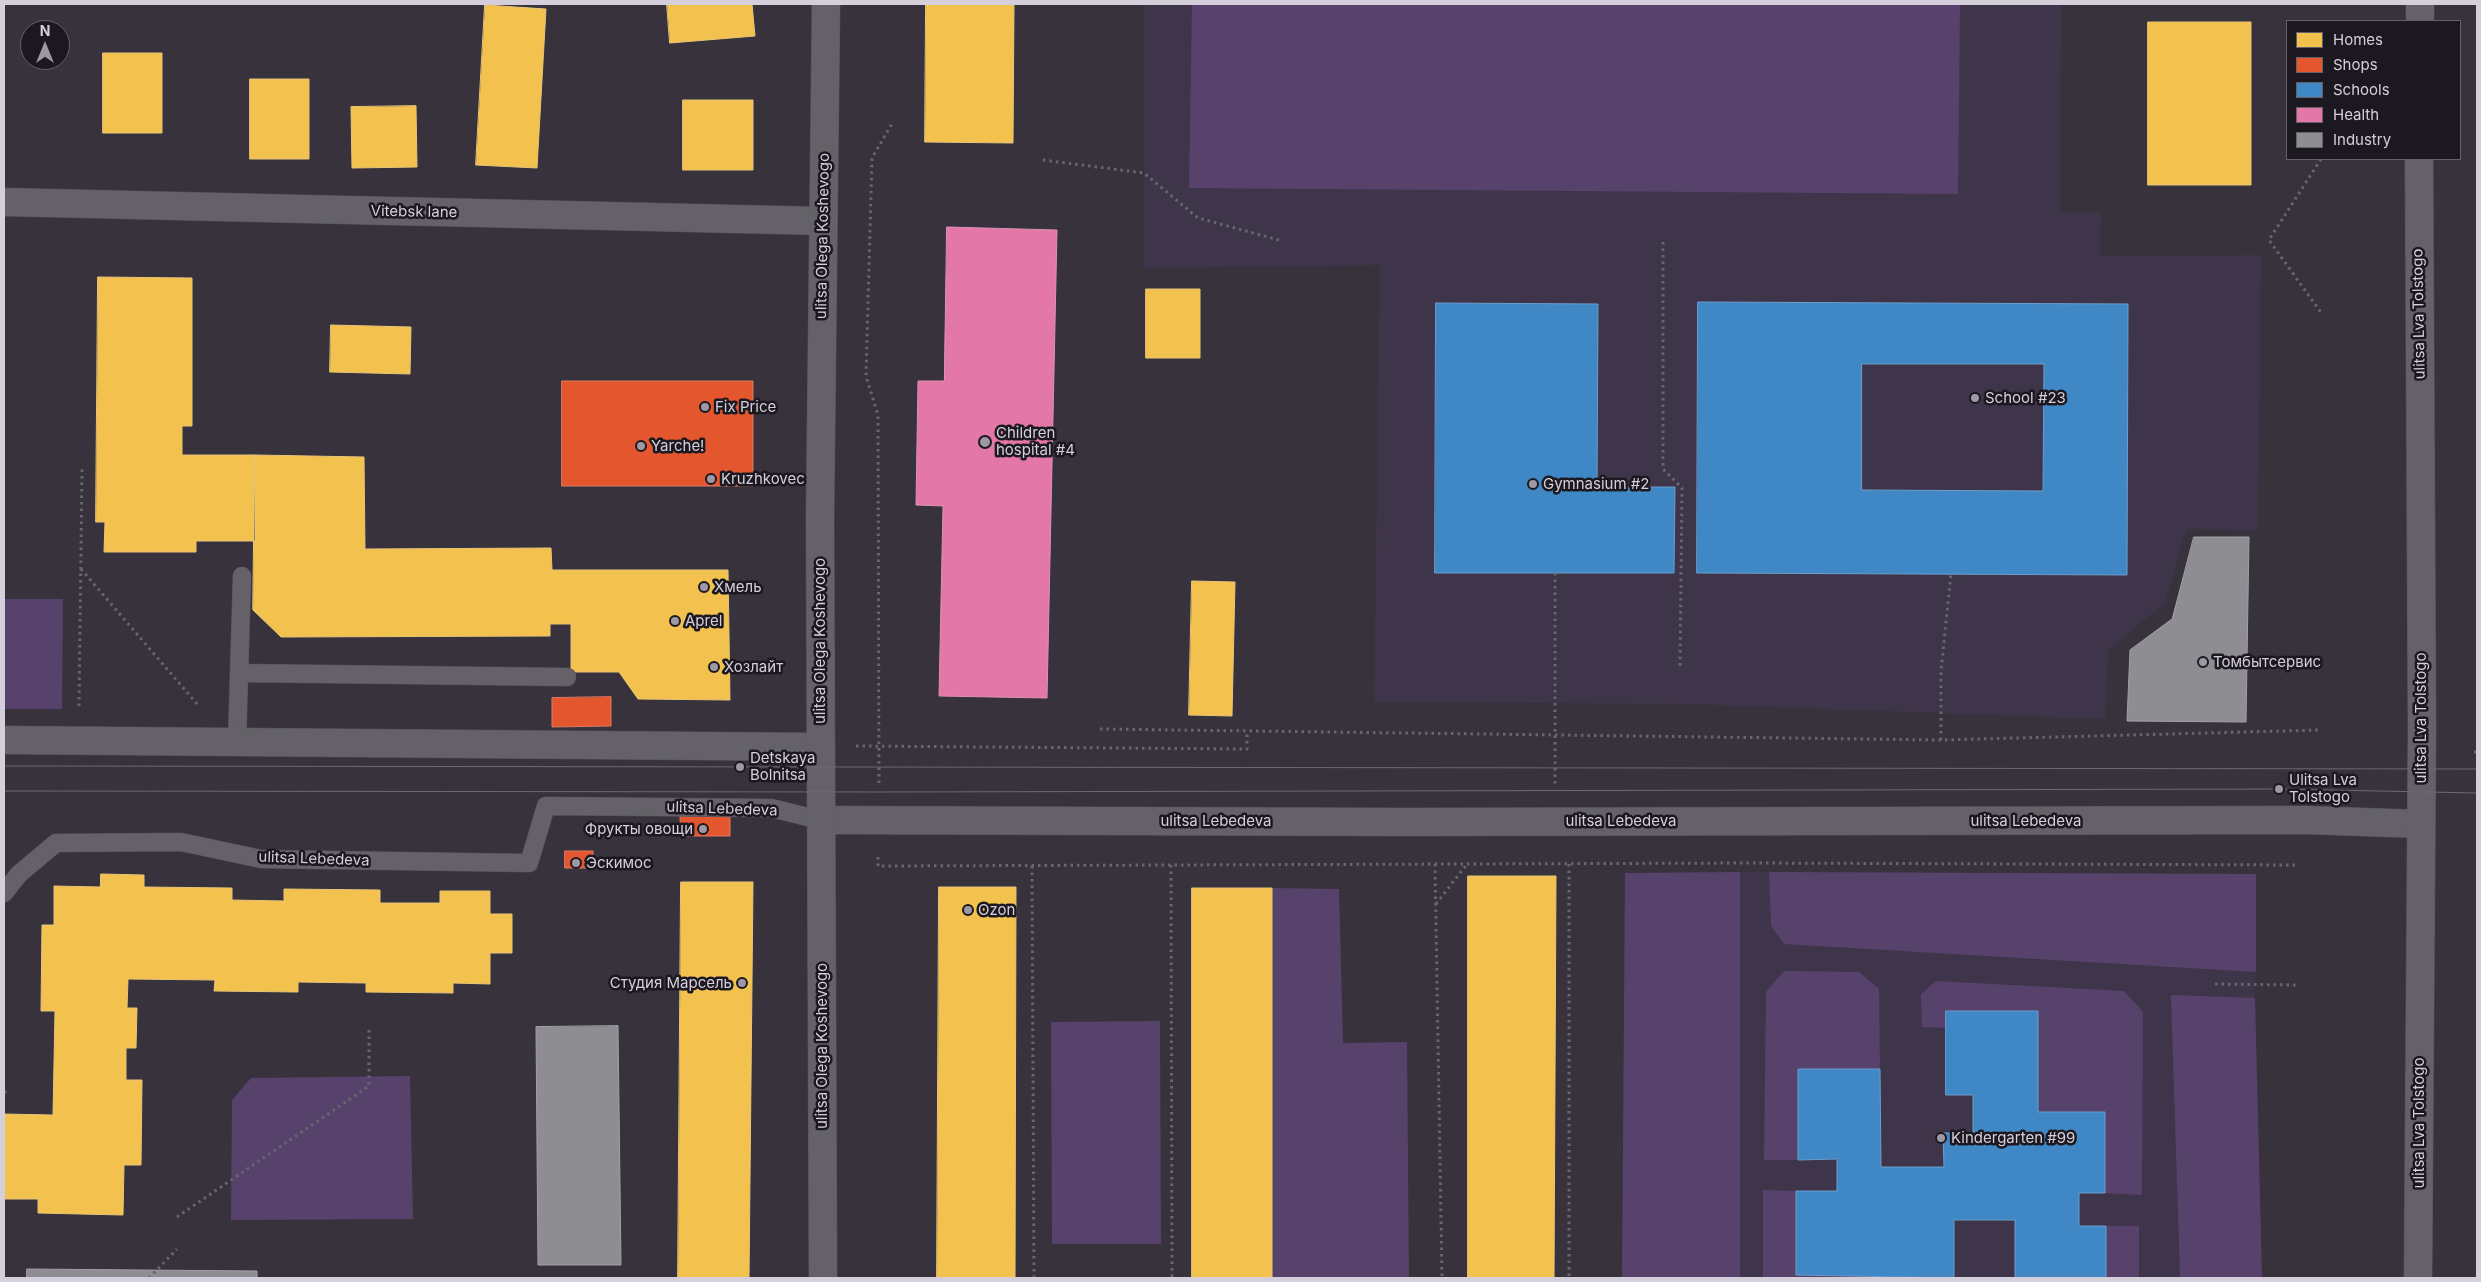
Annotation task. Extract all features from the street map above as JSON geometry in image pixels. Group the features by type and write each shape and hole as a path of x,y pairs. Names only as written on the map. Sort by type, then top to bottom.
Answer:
{"street":[{"name":"ulitsa Olega Koshevogo","path":"823,1278 820,820 826,4"},
{"path":"2420,4 2420,20"},
{"name":"ulitsa Lva Tolstogo","path":"2418,1278 2421,824 2419,160"},
{"name":"Vitebsk lane","path":"4,202 824,221"},
{"path":"4,740 821,747"},
{"name":"ulitsa Lebedeva","path":"820,820 1405,822 2305,820 2421,824"}],"lane":[{"path":"237,742 242,576"},
{"path":"239,674 566,677"},
{"name":"ulitsa Lebedeva","path":"4,893 19,874 56,843 181,842 261,859 529,863 546,806 771,808 820,820"}],"path":[{"path":"892,122 872,158 866,376 878,414 878,866 1435,864 2298,865"},
{"path":"1043,160 1144,172 1198,218 1279,240"},
{"path":"2319,160 2269,240 2322,314"},
{"path":"1663,242 1663,469 1682,488 1680,667"},
{"path":"79,707 82,469"},
{"path":"80,568 200,706"},
{"path":"1555,573 1555,702"},
{"path":"1941,740 1941,671 1951,574"},
{"path":"1100,729 1941,740 2320,730"},
{"path":"821,747 1248,749 1247,731"},
{"path":"1435,864 1442,1278"},
{"path":"1435,904 1466,864"},
{"path":"1569,864 1569,1278"},
{"path":"1170,865 1172,1278"},
{"path":"1032,866 1034,1278"},
{"path":"2215,984 2298,985"},
{"path":"177,1217 369,1086 369,1026"},
{"path":"149,1278 177,1248"}],"shaded area":[{"name":"School #23","path":"1144,4 2061,4 2060,212 2101,212 2100,256 2261,255 2258,530 2186,529 2165,603 2108,650 2105,719 1687,704 1374,702 1380,265 1144,268"},
{"path":"1192,4 1960,5 1958,194 1189,188"},
{"path":"4,599 63,599 62,709 4,709"},
{"path":"1740,872 1740,1278 1622,1278 1625,873"},
{"path":"1769,872 2256,874 2256,972 1784,944 1771,926"},
{"name":"Kindergarten #99","path":"1625,873 2256,874 2255,998 2262,1278 1622,1278"},
{"path":"1272,888 1339,889 1343,1043 1407,1042 1409,1278 1272,1278"},
{"path":"1784,971 1859,972 1879,989 1880,1069 1798,1069 1798,1160 1764,1160 1766,992"},
{"path":"1936,981 2124,991 2143,1012 2142,1195 2105,1193 2105,1112 2038,1112 2038,1011 1946,1011 1946,1028 1922,1027 1921,994"},
{"path":"2171,995 2255,998 2262,1278 2180,1278"},
{"path":"1160,1021 1161,1244 1052,1244 1051,1022"},
{"path":"410,1076 413,1219 231,1220 232,1100 251,1078"},
{"path":"1763,1190 1796,1191 1797,1275 1868,1275 1868,1278 1763,1278"},
{"path":"2106,1226 2139,1226 2139,1278 2106,1278"}],"building: Homes":[{"path":"667,4 752,4 755,36 670,43"},
{"path":"926,4 1014,4 1013,143 925,142"},
{"path":"485,5 546,9 537,168 476,165"},
{"path":"2148,22 2251,22 2251,185 2148,185"},
{"path":"103,53 162,53 162,133 103,133"},
{"path":"250,79 309,79 309,159 250,159"},
{"path":"683,100 753,100 753,170 683,170"},
{"path":"416,106 417,167 352,168 351,107"},
{"path":"98,277 192,278 192,426 182,426 182,455 255,455 255,541 196,541 196,552 104,552 105,522 96,522"},
{"path":"1146,289 1200,289 1200,358 1146,358"},
{"path":"331,325 411,327 410,374 330,372"},
{"path":"255,455 364,457 365,549 551,548 552,570 728,570 730,700 638,699 619,672 571,672 571,624 550,624 550,636 281,637 253,610"},
{"path":"1192,581 1235,582 1232,716 1189,715"},
{"path":"101,874 144,875 144,887 232,888 232,900 284,901 284,889 380,890 380,903 440,903 440,891 490,891 490,914 512,914 512,953 490,953 490,984 453,983 453,993 366,992 366,983 298,982 298,992 214,991 215,980 128,979 127,1008 137,1008 136,1048 126,1048 126,1080 142,1080 141,1165 124,1165 123,1215 38,1213 38,1199 4,1199 4,1114 53,1115 55,1011 41,1011 42,925 54,925 54,886 100,887"},
{"path":"1468,876 1556,876 1554,1278 1468,1278"},
{"path":"681,882 753,882 749,1278 678,1278"},
{"path":"939,887 1016,887 1015,1278 937,1278"},
{"path":"1192,888 1272,888 1272,1278 1192,1278"}],"building: Shops":[{"path":"562,381 753,381 753,486 562,486"},
{"path":"611,697 611,726 552,727 552,698"},
{"path":"730,816 730,836 681,836 680,817"},
{"path":"565,851 593,851 593,868 565,868"}],"building: Schools":[{"path":"1698,302 2128,304 2127,575 1697,573","holes":["1862,364 2044,364 2043,491 1862,490"]},
{"path":"1436,303 1598,304 1597,487 1675,487 1674,573 1435,573"},
{"path":"1946,1011 2038,1011 2038,1112 2105,1112 2105,1193 2079,1193 2079,1226 2106,1226 2106,1278 2015,1278 2015,1220 1954,1220 1954,1278 1796,1275 1796,1191 1837,1191 1837,1159 1798,1160 1798,1069 1880,1069 1881,1167 1944,1167 1943,1133 1973,1133 1973,1095 1946,1095"}],"building: Health":[{"name":"Children hospital #4","path":"947,227 1057,230 1047,698 939,696 943,506 916,505 918,381 944,381"}],"building: Industry":[{"path":"2194,537 2249,537 2246,722 2127,721 2130,650 2172,619"},
{"path":"618,1026 621,1265 538,1265 536,1027"},
{"path":"27,1269 257,1271 257,1278 27,1278"}],"tram line":[{"path":"4,766 2477,769"},
{"path":"4,791 879,792 2279,789 2477,793"}],"place":[{"name":"School #23","path":"1975,398"},
{"name":"Fix Price","path":"705,407"},
{"name":"Children hospital #4","path":"985,442"},
{"name":"Yarche!","path":"641,446"},
{"name":"Kruzhkovec","path":"711,479"},
{"name":"Gymnasium #2","path":"1533,484"},
{"name":"Хмель","path":"704,587"},
{"name":"Aprel","path":"675,621"},
{"name":"Томбытсервис","path":"2203,662"},
{"name":"Хозлайт","path":"714,667"},
{"name":"Detskaya Bolnitsa","path":"740,767"},
{"name":"Ulitsa Lva Tolstogo","path":"2279,789"},
{"name":"Фрукты овощи","path":"703,829"},
{"name":"Эскимос","path":"576,863"},
{"name":"Ozon","path":"968,910"},
{"name":"Студия Марсель","path":"742,983"},
{"name":"Kindergarten #99","path":"1941,1138"}]}
